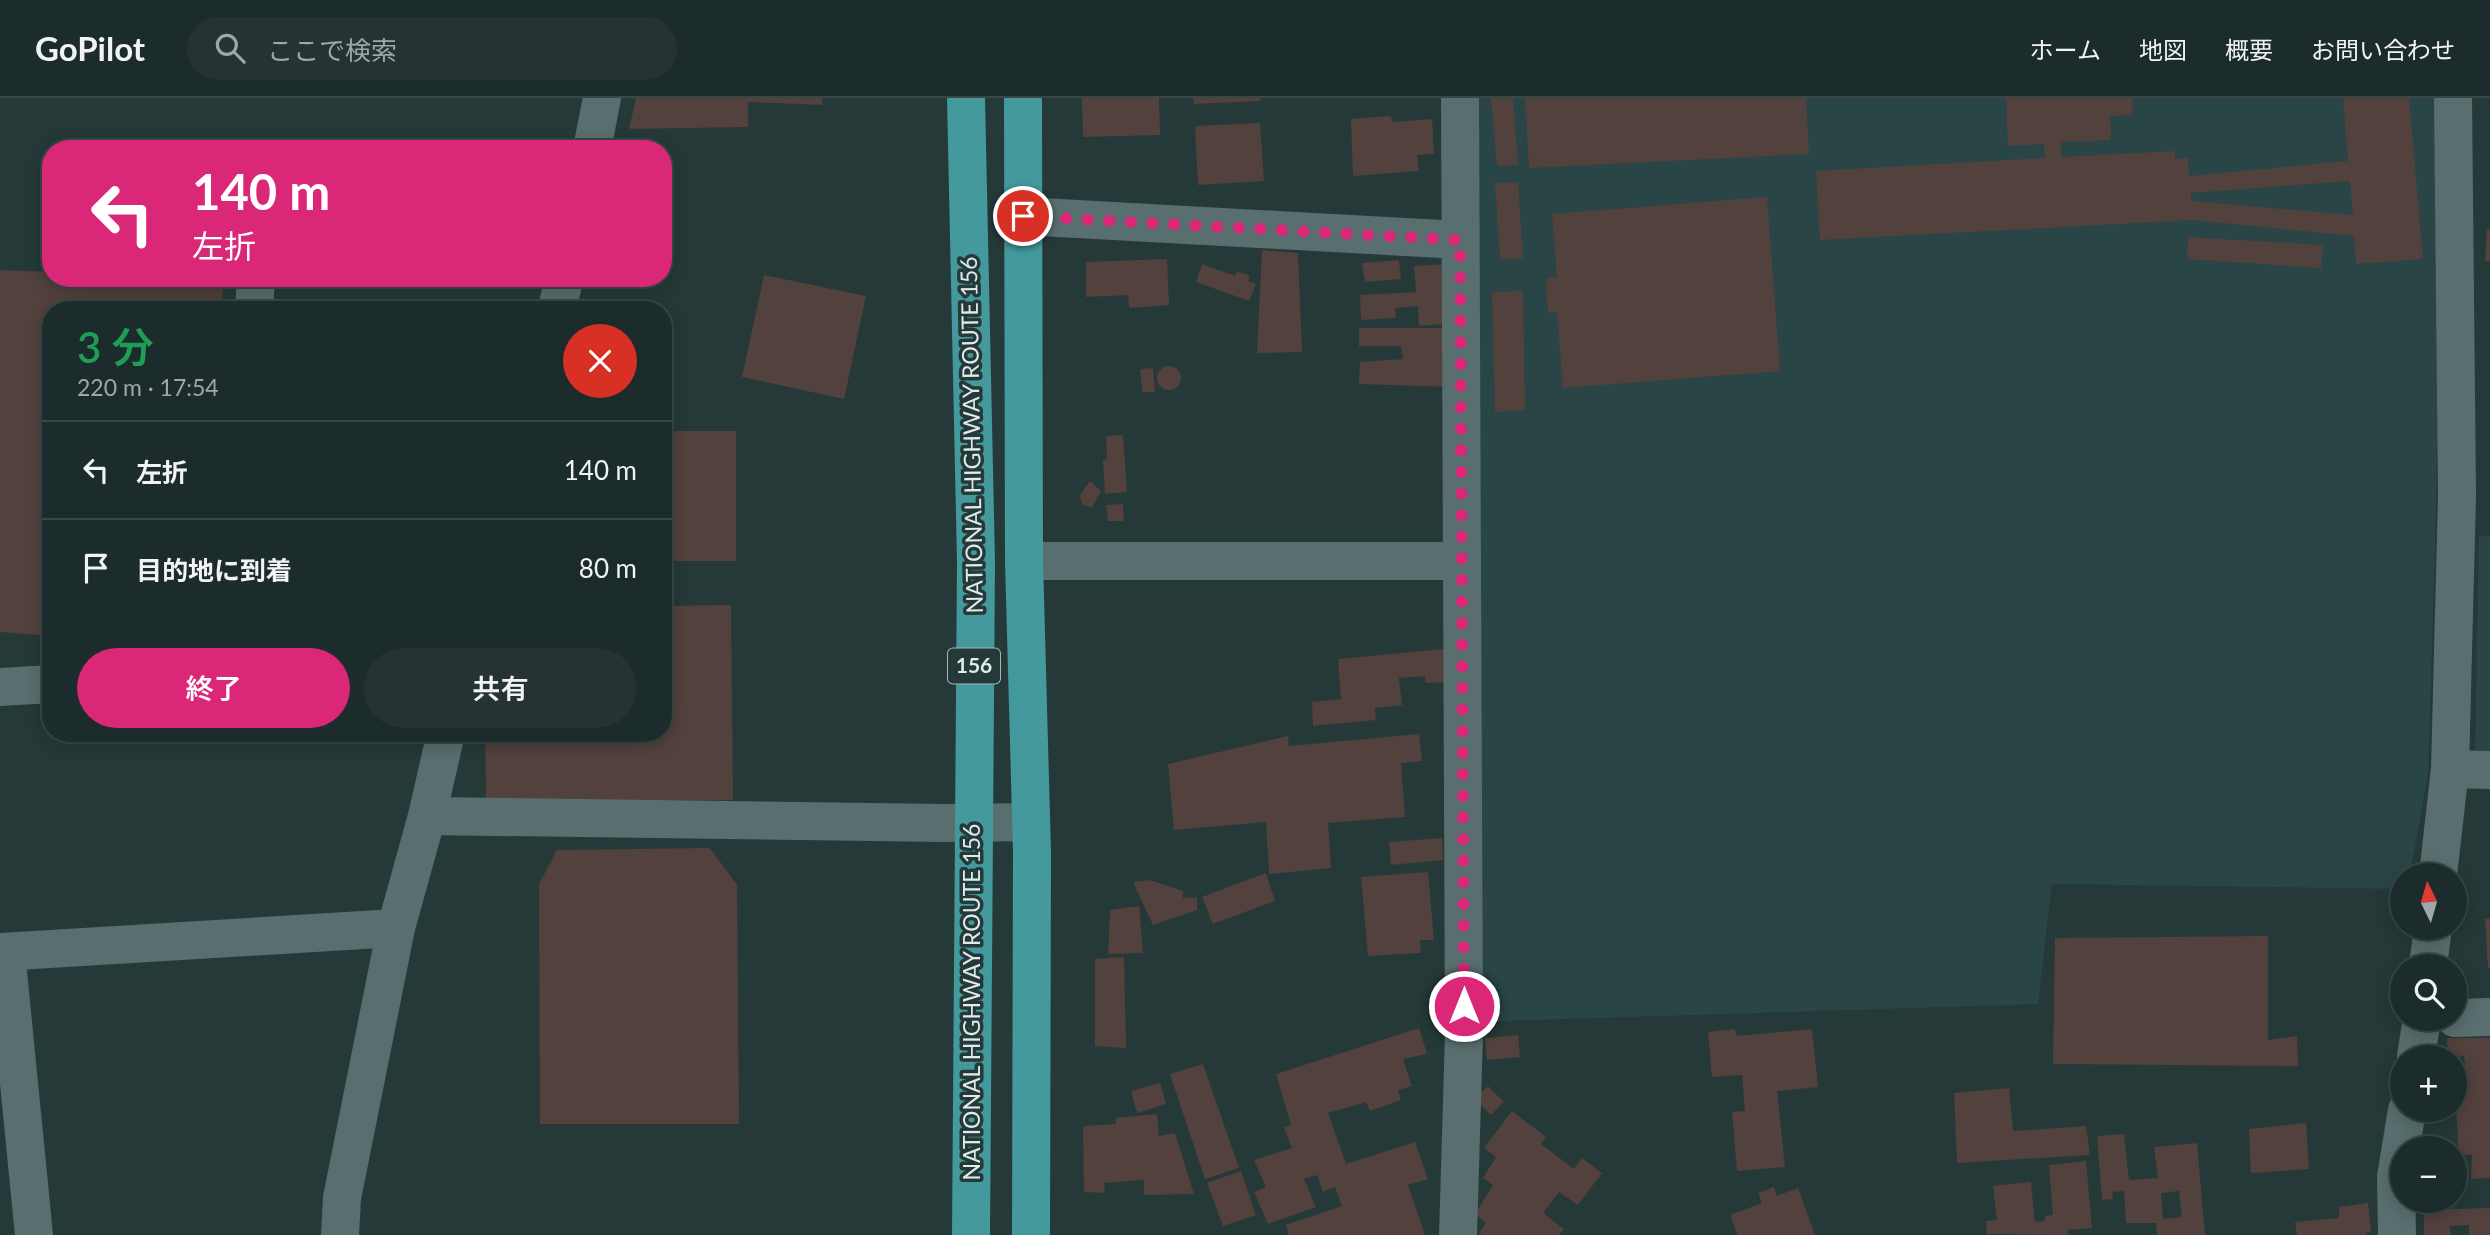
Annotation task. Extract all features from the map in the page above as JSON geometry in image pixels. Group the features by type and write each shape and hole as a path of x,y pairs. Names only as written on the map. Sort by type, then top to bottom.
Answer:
{"highway":[{"name":"NATIONAL HIGHWAY ROUTE 156","path":"966,98 976,562 971,1235"},
{"name":"156","path":"1023,98 1024,561 1031,822 1031,1235"}],"street":[{"path":"594,140 602,98"},
{"path":"1458,1235 1464,1034 1460,98"},
{"path":"2439,863 2450,769 2457,496 2453,98"},
{"path":"1023,216 1460,240"},
{"path":"1024,561 1462,561"},
{"path":"0,687 42,685"},
{"path":"340,1235 342,1198 396,928 428,816 444,742"},
{"path":"2450,769 2490,770"},
{"path":"428,816 1031,822"},
{"path":"34,1235 3,952 396,928"},
{"path":"2467,1018 2490,1017"},
{"path":"2397,1235 2396,1177 2405,1122"}],"shaded area":[{"path":"1477,98 2437,98 2441,244 2428,773 2412,863 2390,863 2390,889 2052,884 2038,1004 1472,1022"},
{"path":"2479,535 2490,536 2490,761 2475,760"}],"building":[{"path":"636,98 822,98 822,105 748,102 748,127 629,129"},
{"path":"1082,98 1159,98 1160,135 1083,137"},
{"path":"1193,98 1260,98 1261,101 1194,104"},
{"path":"1491,98 1513,98 1518,165 1497,166"},
{"path":"1525,98 1806,98 1809,154 1529,168"},
{"path":"2006,98 2132,98 2133,115 2110,116 2111,140 2061,142 2061,157 2175,151 2175,159 2188,158 2189,176 2348,161 2343,98 2409,98 2423,259 2356,264 2354,236 2193,220 1820,240 1816,171 2045,158 2044,144 2008,146","holes":["2350,181 2353,215 2191,201 2191,193"]},
{"path":"1391,116 1392,122 1432,119 1434,154 1417,155 1419,171 1353,176 1351,119"},
{"path":"1260,123 1264,181 1198,185 1195,126"},
{"path":"1518,182 1523,258 1500,260 1495,183"},
{"path":"1767,197 1780,371 1563,388 1557,312 1548,313 1546,278 1557,277 1552,214"},
{"path":"2490,229 2490,261 2485,261 2487,230"},
{"path":"2188,237 2323,245 2321,268 2187,259"},
{"path":"1262,250 1298,253 1302,352 1257,353"},
{"path":"1167,259 1169,305 1129,308 1128,295 1086,297 1086,262"},
{"path":"1399,260 1401,279 1365,282 1362,263"},
{"path":"1202,264 1235,276 1237,271 1250,276 1248,281 1256,284 1249,301 1196,282"},
{"path":"1450,264 1453,323 1419,326 1418,306 1395,308 1396,318 1361,320 1360,295 1416,292 1414,266"},
{"path":"0,270 42,272 42,287 223,287 222,301 42,301 42,635 0,632"},
{"path":"764,275 866,296 844,399 742,377"},
{"path":"1523,291 1525,410 1495,412 1492,292"},
{"path":"1359,328 1450,328 1453,387 1359,384 1360,362 1403,359 1401,346 1359,346"},
{"path":"1169,366 1178,369 1181,378 1178,387 1169,390 1160,387 1157,378 1160,369"},
{"path":"1153,368 1155,392 1142,392 1140,369"},
{"path":"672,431 736,431 736,561 672,561"},
{"path":"1123,435 1127,492 1105,494 1103,460 1107,459 1106,436"},
{"path":"1090,481 1101,491 1092,508 1082,504 1080,495"},
{"path":"1123,504 1124,521 1108,521 1106,505"},
{"path":"731,605 733,800 486,802 485,742 672,742 672,606"},
{"path":"1444,649 1447,682 1425,683 1425,676 1399,678 1402,705 1375,708 1376,720 1313,726 1312,702 1341,699 1338,659"},
{"path":"1419,734 1422,761 1401,763 1405,817 1328,823 1331,868 1269,874 1266,822 1174,830 1168,764 1288,736 1289,746"},
{"path":"1442,838 1443,860 1391,865 1389,842"},
{"path":"710,848 737,885 739,1124 540,1124 539,884 557,850"},
{"path":"1428,872 1434,940 1420,940 1421,953 1368,956 1361,877"},
{"path":"1266,873 1275,901 1213,924 1202,897"},
{"path":"1150,880 1183,891 1183,898 1197,897 1197,910 1153,925 1133,882"},
{"path":"1139,906 1143,953 1108,954 1110,910"},
{"path":"2490,918 2490,968 2488,968 2485,919"},
{"path":"2268,936 2268,1040 2297,1036 2298,1066 2053,1064 2055,938"},
{"path":"1124,957 1126,1048 1095,1046 1095,959"},
{"path":"1419,1028 1427,1054 1403,1059 1412,1086 1398,1090 1401,1100 1370,1111 1366,1102 1328,1113 1346,1164 1415,1142 1428,1179 1408,1185 1425,1235 1289,1235 1286,1225 1342,1206 1335,1187 1323,1192 1317,1175 1304,1179 1316,1207 1268,1224 1254,1192 1266,1187 1254,1160 1292,1148 1284,1127 1291,1125 1276,1074"},
{"path":"1735,1029 1736,1036 1812,1029 1818,1087 1777,1091 1785,1167 1737,1171 1732,1112 1745,1111 1742,1075 1712,1077 1708,1032"},
{"path":"1518,1035 1520,1057 1487,1060 1485,1038"},
{"path":"2447,1038 2490,1038 2490,1178 2471,1179 2472,1154 2467,1155 2467,1136 2458,1136 2457,1122 2467,1122 2467,1045 2447,1045"},
{"path":"1203,1064 1239,1168 1205,1179 1170,1074"},
{"path":"1160,1083 1166,1104 1137,1113 1131,1091"},
{"path":"1488,1086 1504,1102 1491,1115 1475,1099"},
{"path":"2009,1088 2013,1131 2086,1126 2090,1155 1957,1163 1954,1093"},
{"path":"1512,1111 1546,1137 1541,1144 1574,1169 1582,1158 1602,1173 1578,1205 1559,1192 1543,1213 1564,1229 1559,1235 1479,1233 1486,1223 1475,1214 1493,1185 1483,1178 1496,1157 1484,1148"},
{"path":"1157,1114 1159,1136 1175,1133 1194,1194 1144,1195 1144,1180 1104,1183 1105,1193 1084,1192 1083,1126 1116,1124 1115,1118"},
{"path":"2306,1123 2309,1169 2251,1173 2249,1129"},
{"path":"2124,1134 2129,1180 2158,1178 2154,1147 2197,1143 2205,1235 2157,1235 2156,1223 2126,1223 2124,1191 2112,1192 2113,1199 2102,1200 2097,1136","holes":["2179,1191 2182,1217 2163,1219 2161,1193"]},
{"path":"2086,1161 2092,1228 2067,1230 2068,1235 1987,1234 1986,1221 1997,1220 1993,1186 2031,1182 2035,1222 2045,1221 2045,1216 2053,1215 2049,1165"},
{"path":"1241,1171 1256,1215 1223,1226 1207,1183"},
{"path":"1774,1187 1777,1196 1798,1188 1815,1235 1738,1235 1730,1215 1762,1203 1758,1193"},
{"path":"2368,1203 2371,1232 2366,1235 2297,1235 2295,1222 2339,1218 2339,1207"},
{"path":"2490,1208 2490,1235 2469,1235 2469,1225 2450,1226 2450,1235 2424,1235 2424,1213 2467,1213 2467,1209"}],"route":[{"path":"1023,216 1460,240 1464,1006"}]}
